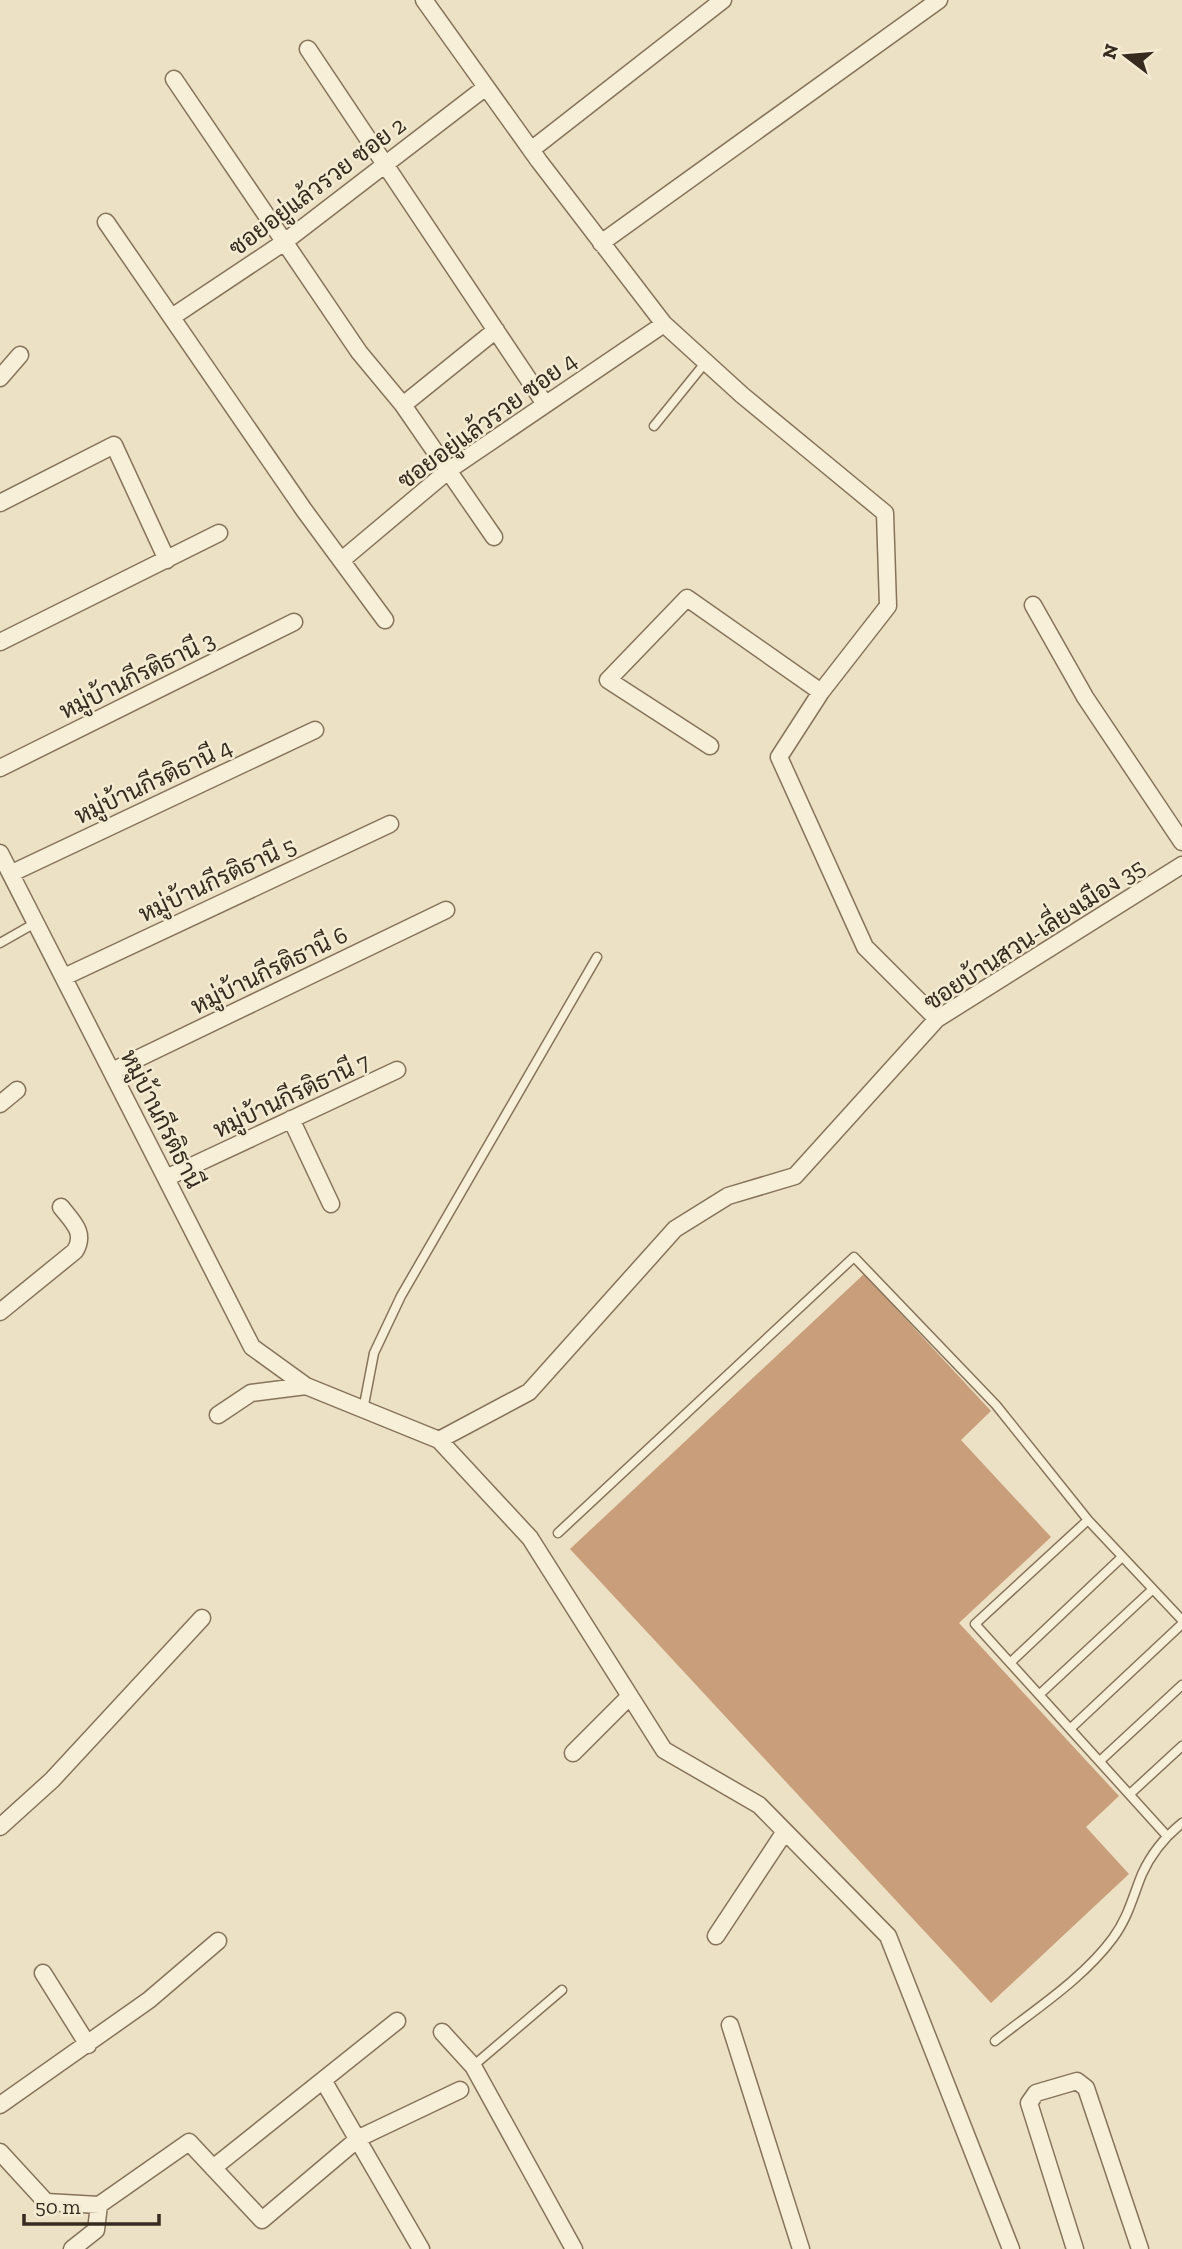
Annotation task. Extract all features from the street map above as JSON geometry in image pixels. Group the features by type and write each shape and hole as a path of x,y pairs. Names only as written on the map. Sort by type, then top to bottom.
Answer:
{"street":[{"path":"424,0 531,150 663,324 705,363 885,513 888,607 821,692 779,757 865,947 937,1019"},
{"path":"531,150 723,0"},
{"path":"601,243 939,0"},
{"path":"308,49 545,404"},
{"path":"174,79 359,352 403,405 494,537"},
{"name":"ซอยอยู่แล้วรวย ซอย 2","path":"172,317 283,243 486,87"},
{"path":"106,222 304,510 385,620"},
{"name":"ซอยอยู่แล้วรวย ซอย 4","path":"342,559 449,470 663,324"},
{"path":"403,405 496,330"},
{"path":"0,378 20,355"},
{"path":"0,503 114,445 167,560"},
{"path":"0,642 219,533"},
{"path":"710,746 608,680 687,598 821,692"},
{"path":"1032,605 1085,697 1182,842"},
{"name":"หมู่บ้านกีรติธานี 3","path":"0,768 294,622"},
{"name":"หมู่บ้านกีรติธานี 4","path":"12,873 315,730"},
{"name":"หมู่บ้านกีรติธานี 5","path":"64,976 390,824"},
{"name":"หมู่บ้านกีรติธานี","path":"0,853 252,1347 306,1386 439,1440"},
{"name":"ซอยบ้านสวน-เลี่ยงเมือง 35","path":"439,1440 529,1392 676,1228 728,1196 795,1176 937,1019 1182,865"},
{"name":"หมู่บ้านกีรติธานี 6","path":"111,1070 446,910"},
{"name":"หมู่บ้านกีรติธานี 7","path":"166,1178 397,1070"},
{"path":"0,1104 17,1090"},
{"path":"291,1119 331,1204"},
{"path":"0,1312 75,1251 81,1242 80,1233 61,1207"},
{"path":"218,1415 251,1393 306,1386"},
{"path":"439,1440 530,1538 664,1750 759,1805 888,1936 1011,2249"},
{"path":"0,1827 52,1780 202,1618"},
{"path":"573,1753 631,1696"},
{"path":"716,1936 784,1833"},
{"path":"0,2105 149,2000 218,1941"},
{"path":"43,1973 88,2045"},
{"path":"214,2168 397,2021"},
{"path":"730,2025 801,2249"},
{"path":"442,2032 472,2066 574,2249"},
{"path":"323,2080 421,2249"},
{"path":"1075,2249 1029,2103 1036,2092 1076,2081 1086,2088 1140,2249"},
{"path":"0,2152 46,2202 99,2206 190,2142 261,2220 359,2138 460,2090"},
{"path":"72,2249 96,2230 99,2206"}],"lane":[{"path":"654,426 705,363"},
{"path":"0,943 37,922"},
{"path":"363,1410 374,1353 401,1296 597,957"},
{"path":"558,1533 855,1257 996,1405 1088,1520 1182,1622 1071,1728"},
{"path":"1088,1520 975,1623 1167,1836"},
{"path":"1011,1662 1122,1557"},
{"path":"1040,1694 1153,1589"},
{"path":"1101,1760 1182,1685"},
{"path":"1131,1793 1182,1746"},
{"path":"995,2041 1067,1984 1113,1939 1129,1912 1143,1871 1167,1836 1182,1823"},
{"path":"472,2066 562,1990"}],"building":[{"path":"864,1274 991,1411 961,1440 1051,1537 959,1623 1119,1796 1086,1827 1129,1874 991,2003 570,1549"}]}
